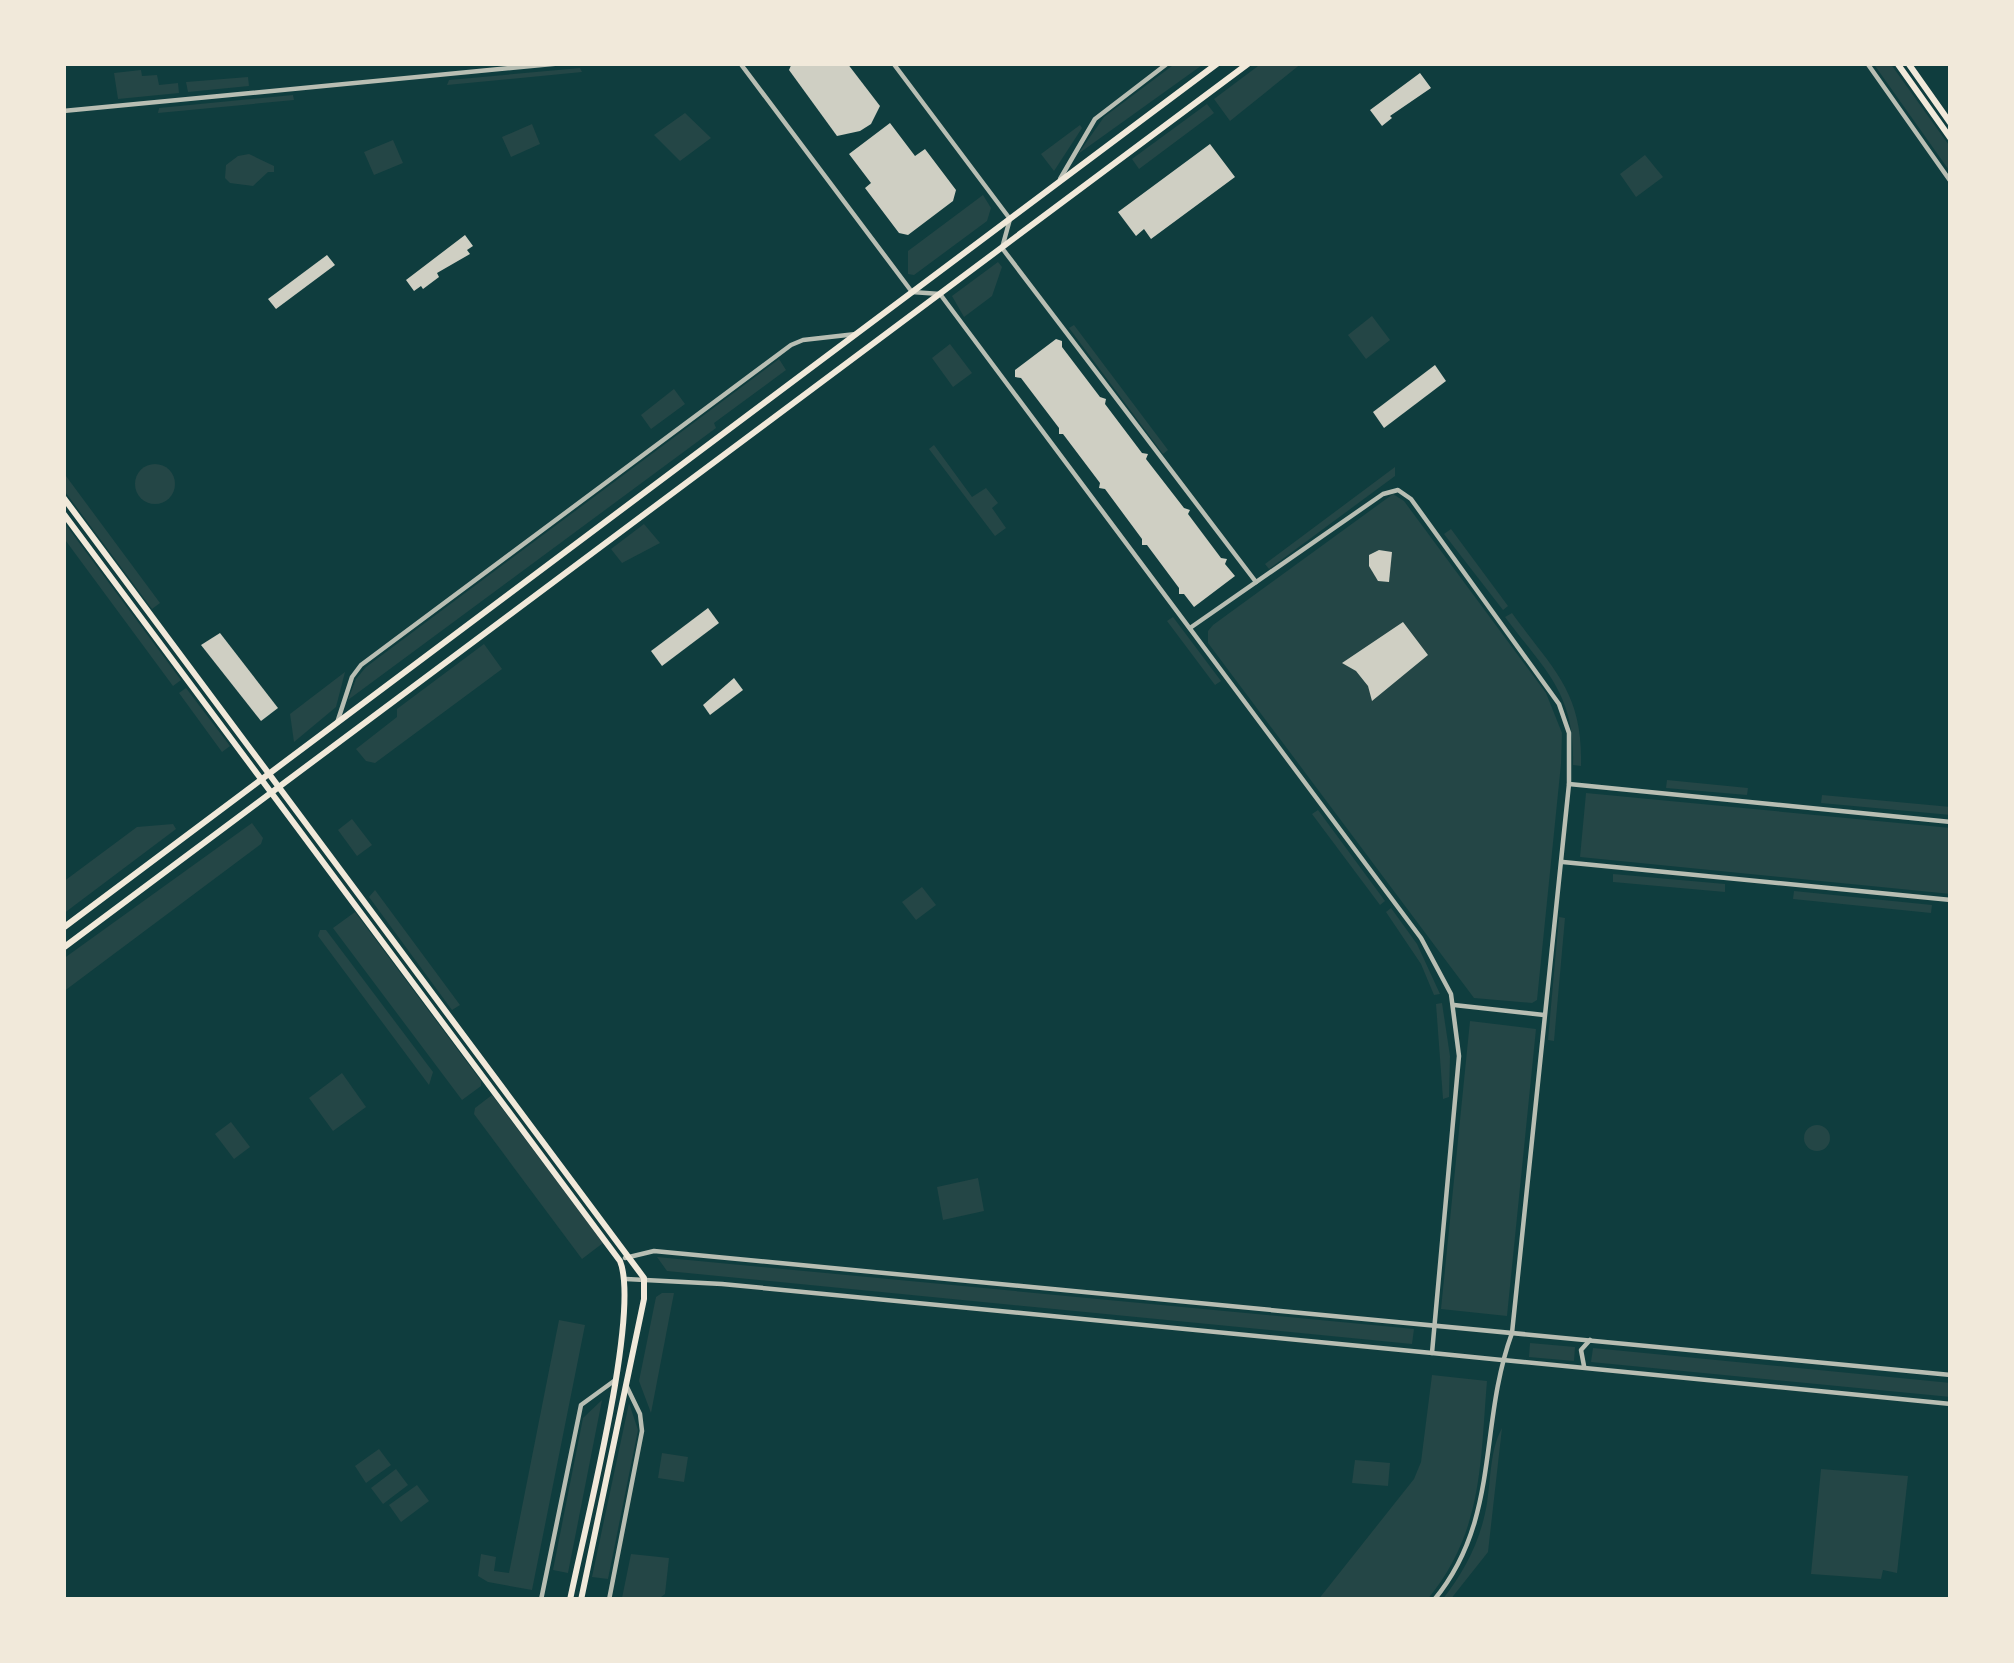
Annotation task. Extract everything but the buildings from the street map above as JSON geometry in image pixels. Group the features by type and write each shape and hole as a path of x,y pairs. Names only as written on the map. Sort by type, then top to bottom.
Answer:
{"main road":[{"path":"63,928 1218,63"},
{"path":"63,948 1249,63"},
{"path":"1897,63 1951,139"},
{"path":"1908,63 1951,124"},
{"path":"991,234 1002,248"},
{"path":"929,280 940,295"},
{"path":"63,497 644,1278 644,1299 581,1600"},
{"path":"63,513 620,1261 626,1279 614,1382 571,1600"}],"street":[{"path":"63,111 563,63"},
{"path":"740,63 912,292 940,295 1440,969 1454,1005 1458,1080 1432,1353"},
{"path":"893,63 1010,219 1002,248 1256,582"},
{"path":"1057,184 1095,119 1168,63"},
{"path":"1867,63 1951,182"},
{"path":"337,723 357,669 446,601 791,345 858,334"},
{"path":"1190,628 1383,494 1390,490 1404,493 1552,690 1569,733 1562,862 1512,1333 1502,1360 1478,1524 1458,1568 1435,1600"},
{"path":"1569,784 1951,822"},
{"path":"1562,862 1951,900"},
{"path":"1454,1005 1544,1015"},
{"path":"620,1261 654,1251 1951,1375"},
{"path":"626,1279 1951,1403"},
{"path":"1586,1369 1581,1350 1590,1340"},
{"path":"541,1600 581,1405 614,1382"},
{"path":"609,1600 642,1430 625,1383"}],"shaded area":[{"path":"1176,63 1205,63 1078,154 1104,117"},
{"path":"1262,63 1302,63 1230,121 1214,99"},
{"path":"1873,63 1890,63 1951,148 1951,173"},
{"path":"580,68 582,72 447,85 449,80"},
{"path":"141,70 142,76 157,75 159,85 178,83 179,93 118,99 114,73"},
{"path":"248,77 249,86 188,92 186,82"},
{"path":"293,95 294,100 158,113 159,108"},
{"path":"1207,104 1214,113 1139,169 1132,159"},
{"path":"685,113 711,138 680,161 654,135"},
{"path":"532,124 540,144 511,157 502,137"},
{"path":"1080,125 1082,128 1054,171 1041,154"},
{"path":"393,140 403,163 374,175 364,152"},
{"path":"249,154 274,166 274,172 253,186 230,183 225,178 226,165"},
{"path":"1645,155 1663,177 1636,197 1620,174"},
{"path":"983,195 991,208 987,221 914,275 908,274 908,251"},
{"path":"998,262 1002,267 992,296 964,317 952,296"},
{"path":"1372,316 1390,340 1366,359 1348,335"},
{"path":"1074,325 1168,450 1163,454 1069,328"},
{"path":"950,344 972,373 953,387 932,358"},
{"path":"779,359 786,370 714,423 716,428 348,700 366,667"},
{"path":"674,389 685,404 651,429 641,415"},
{"path":"934,445 972,497 986,488 998,503 992,508 1006,528 995,536 929,449"},
{"path":"155,464 169,470 175,484 169,498 155,504 141,498 135,484 141,470"},
{"path":"1395,467 1395,476 1269,569 1265,564"},
{"path":"63,472 160,603 152,609 63,489"},
{"path":"1393,494 1404,501 1546,693 1562,733 1537,1000 1532,1003 1474,998 1208,643 1213,625"},
{"path":"63,521 181,680 173,686 63,537"},
{"path":"644,524 660,543 622,563 611,549"},
{"path":"1451,529 1508,606 1503,610 1444,534"},
{"path":"1512,613 1571,700 1581,766 1573,765 1563,701 1505,617"},
{"path":"1173,617 1221,681 1215,685 1167,621"},
{"path":"484,644 502,669 375,763 366,761 356,749 397,717 397,709"},
{"path":"345,672 336,707 294,742 290,714"},
{"path":"186,688 230,746 222,752 179,693"},
{"path":"1667,780 1748,788 1747,795 1666,788"},
{"path":"1586,793 1951,828 1951,894 1580,857"},
{"path":"1822,795 1951,807 1951,815 1821,803"},
{"path":"1318,810 1385,901 1380,905 1312,814"},
{"path":"352,819 372,845 357,856 338,830"},
{"path":"252,823 263,838 261,844 63,992 63,959"},
{"path":"173,824 176,829 63,914 63,882 137,827"},
{"path":"1613,874 1725,884 1725,892 1613,882"},
{"path":"922,887 936,905 916,920 902,902"},
{"path":"375,890 460,1005 452,1010 369,897"},
{"path":"1794,891 1932,905 1931,913 1793,899"},
{"path":"1391,908 1417,944 1440,994 1434,995 1421,964 1386,912"},
{"path":"355,912 481,1081 462,1100 333,928"},
{"path":"1559,917 1565,918 1554,1041 1548,1040"},
{"path":"326,930 433,1072 429,1085 318,936"},
{"path":"1442,1003 1450,1056 1449,1097 1443,1099 1436,1004"},
{"path":"1470,1021 1536,1029 1507,1316 1441,1309"},
{"path":"342,1073 366,1107 333,1131 309,1098"},
{"path":"492,1095 603,1243 582,1259 474,1114"},
{"path":"231,1122 250,1147 234,1159 215,1134"},
{"path":"1817,1125 1830,1138 1817,1151 1804,1138"},
{"path":"978,1178 984,1211 943,1220 937,1187"},
{"path":"657,1257 1414,1329 1412,1344 667,1271"},
{"path":"674,1293 651,1413 639,1381 656,1297"},
{"path":"559,1320 585,1325 532,1590 488,1582 478,1576 481,1554 496,1557 494,1571 509,1573"},
{"path":"1530,1343 1575,1347 1574,1361 1529,1357"},
{"path":"1593,1348 1951,1383 1951,1397 1591,1362"},
{"path":"1432,1375 1487,1381 1475,1496 1459,1549 1427,1600 1318,1600 1414,1479 1421,1462"},
{"path":"602,1400 568,1573 553,1570 583,1418"},
{"path":"629,1403 638,1430 608,1579 592,1577"},
{"path":"1502,1428 1488,1552 1450,1600 1442,1600 1481,1530"},
{"path":"379,1449 391,1465 366,1483 355,1466"},
{"path":"662,1453 688,1457 684,1482 658,1478"},
{"path":"1355,1460 1390,1463 1388,1486 1352,1483"},
{"path":"396,1469 408,1485 383,1504 371,1488"},
{"path":"1821,1469 1908,1476 1897,1573 1883,1570 1881,1579 1811,1574"},
{"path":"417,1485 429,1501 401,1522 389,1505"},
{"path":"631,1554 669,1558 665,1594 657,1600 622,1598"}]}
